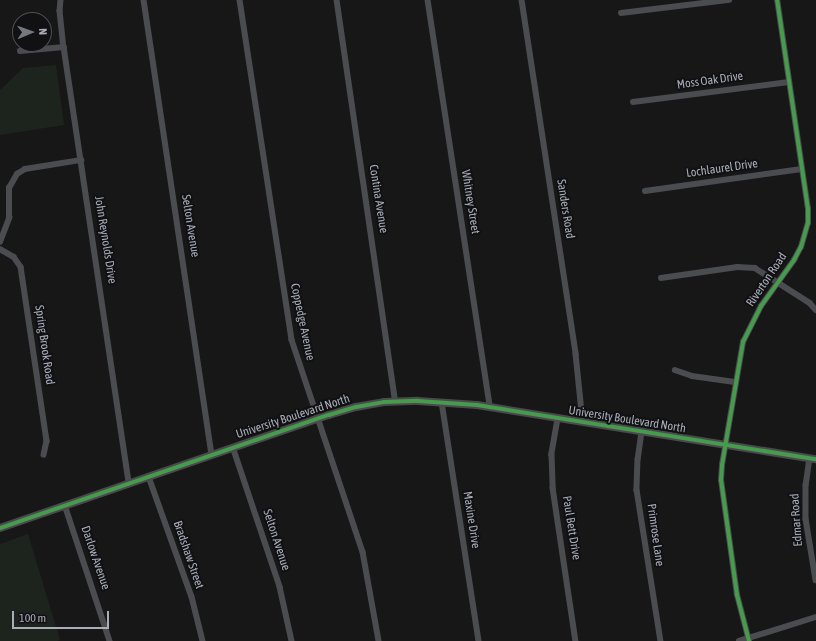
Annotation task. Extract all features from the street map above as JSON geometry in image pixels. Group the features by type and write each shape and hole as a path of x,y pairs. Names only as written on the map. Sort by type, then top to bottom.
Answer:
{"street":[{"name":"John Reynolds Drive","path":"61,0 60,11 64,48 129,483"},
{"name":"Selton Avenue","path":"144,0 212,455"},
{"name":"Coppedge Avenue","path":"240,0 292,340 363,552 379,641"},
{"name":"Contina Avenue","path":"337,0 396,402"},
{"name":"Whitney Street","path":"428,0 490,407"},
{"name":"Sanders Road","path":"522,0 576,354 583,422"},
{"path":"621,13 729,0"},
{"name":"Riverton Road","path":"748,640 737,595 721,480 739,358 747,331 794,260 805,235 808,208 777,0"},
{"path":"52,49 64,48"},
{"name":"Moss Oak Drive","path":"633,102 789,82"},
{"path":"0,242 9,218 10,184 17,174 26,169 81,160"},
{"name":"Lochlaurel Drive","path":"646,190 801,169"},
{"name":"Spring Brook Road","path":"0,249 14,258 21,267 47,440 44,455"},
{"path":"661,278 748,266 755,268 778,282 810,303 816,310"},
{"path":"675,370 692,376 735,382"},
{"name":"University Boulevard North","path":"0,528 319,418 356,407 396,402 442,402 490,407 813,459"},
{"name":"Maxine Drive","path":"442,402 479,641"},
{"name":"Paul Bett Drive","path":"558,419 552,454 553,488 576,641"},
{"name":"Primrose Lane","path":"642,432 638,459 637,490 661,641"},
{"name":"Selton Avenue","path":"233,447 280,587 292,641"},
{"name":"Edmar Road","path":"813,459 806,485 806,519 816,580"},
{"name":"Bradshaw Street","path":"149,477 192,598 203,641"},
{"name":"Darlow Avenue","path":"66,505 110,641"},
{"path":"739,641 748,640 816,616"}],"shaded area":[{"path":"56,65 64,125 0,135 0,90 23,68"},
{"path":"28,534 60,640 57,641 0,641 0,544"}],"cycle path":[{"path":"749,641 737,595 721,480 722,465 743,342 761,306 794,260 801,247 808,223 808,209 777,0"},
{"path":"0,528 329,415 356,407 384,402 418,401 477,405 816,459"}]}
